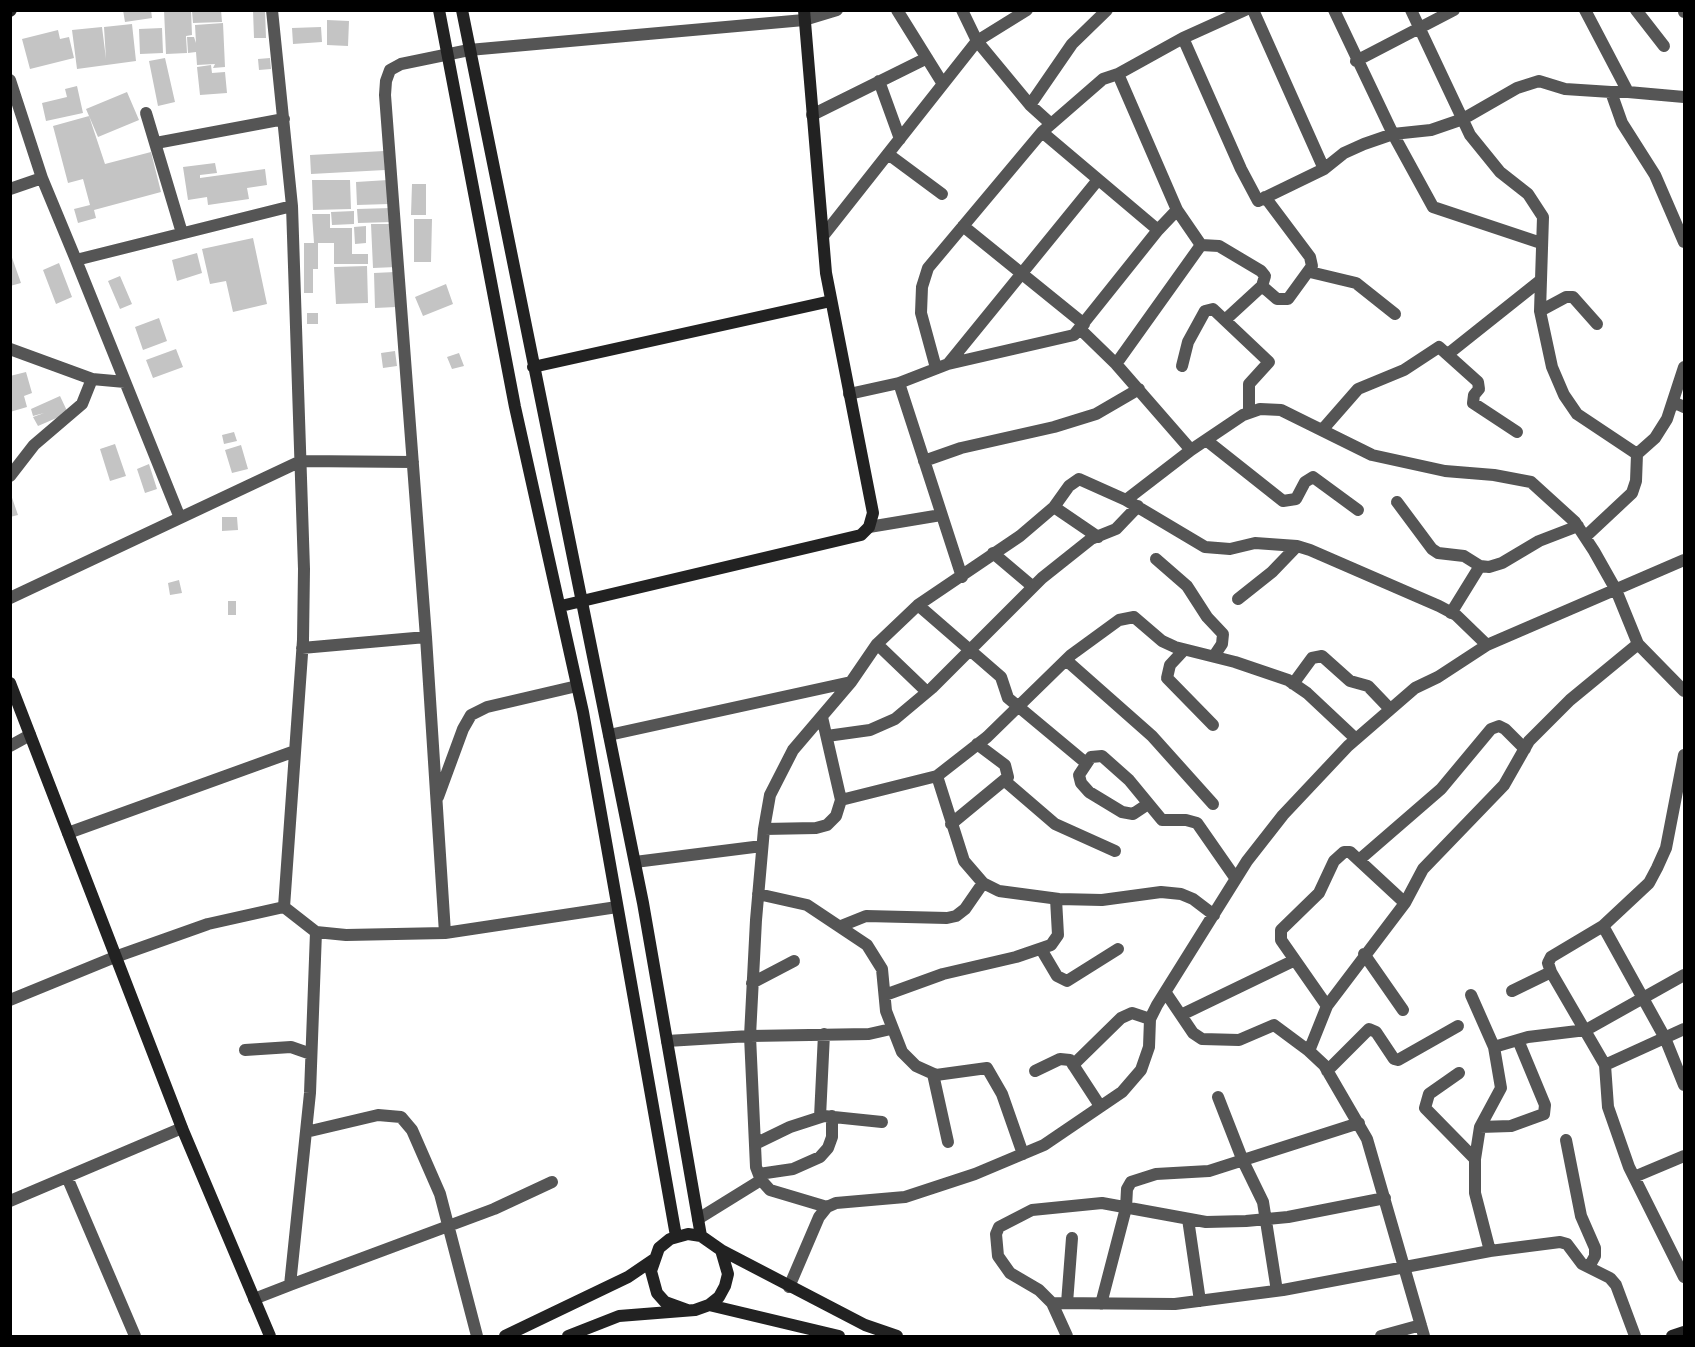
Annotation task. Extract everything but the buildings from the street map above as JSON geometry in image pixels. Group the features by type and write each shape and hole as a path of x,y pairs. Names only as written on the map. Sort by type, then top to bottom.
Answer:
{"main road":[{"path":"439,10 515,407 577,686 676,1236"},
{"path":"462,10 635,861 701,1236"},
{"path":"561,606 861,535 869,527 873,513 831,301 823,236 804,15"},
{"path":"533,367 831,301"},
{"path":"10,683 182,1128 270,1336"},
{"path":"687,1310 665,1302 657,1293 652,1283 653,1260 659,1248 676,1236 701,1236 721,1250 789,1287 866,1325 897,1336"},
{"path":"709,1305 719,1297 726,1280 726,1261 721,1250"},
{"path":"505,1336 628,1277 653,1260"},
{"path":"568,1336 619,1316 687,1310 709,1305 819,1329 839,1336"},
{"path":"1672,1336 1684,1332"}],"street":[{"path":"272,10 292,206 301,461 303,648 284,907"},
{"path":"445,933 386,81 390,70 400,64 469,50 837,10"},
{"path":"897,10 943,84"},
{"path":"962,10 977,41 1046,128 1097,181 1158,230"},
{"path":"823,236 977,41 1027,10"},
{"path":"1030,105 1072,44 1107,10"},
{"path":"942,366 921,313 922,287 928,268 1046,128 1103,79 1118,74 1183,38 1245,10"},
{"path":"1253,10 1324,169"},
{"path":"1334,10 1356,61 1433,207 1541,243"},
{"path":"1411,10 1470,135 1500,172 1528,194 1543,217 1540,311 1552,367 1564,395 1577,414 1637,453"},
{"path":"1356,61 1454,10"},
{"path":"1586,10 1629,92"},
{"path":"1636,10 1664,45"},
{"path":"1183,38 1241,169 1258,201 1324,169 1344,153 1393,134 1431,130 1463,120 1517,88 1539,81 1565,89 1684,97"},
{"path":"812,115 927,58"},
{"path":"1118,74 1177,210 1201,245"},
{"path":"10,80 42,178 180,518"},
{"path":"879,81 900,139"},
{"path":"1611,92 1622,123 1655,175 1684,242"},
{"path":"146,113 182,233"},
{"path":"156,143 284,119"},
{"path":"888,154 942,194"},
{"path":"10,189 42,178"},
{"path":"942,366 1097,181"},
{"path":"1262,286 1277,299 1288,299 1310,272 1312,266 1310,257 1265,197"},
{"path":"76,260 292,206"},
{"path":"849,394 899,382 942,366 1074,335 1158,230 1177,210"},
{"path":"963,226 1022,273 1082,326 1191,450"},
{"path":"1201,245 1220,246 1261,271 1265,276 1262,286 1225,320"},
{"path":"1116,364 1201,245"},
{"path":"1310,272 1356,283 1395,314"},
{"path":"1448,354 1540,280"},
{"path":"1540,311 1566,297 1573,297 1597,324"},
{"path":"1182,366 1185,349 1205,311 1213,309 1269,362 1249,384 1249,412"},
{"path":"1323,429 1358,388 1404,370 1439,347 1480,385 1473,403 1517,432"},
{"path":"10,349 92,379 125,382"},
{"path":"1397,502 1432,549 1438,553 1464,556 1480,566 1489,567 1502,563 1539,541 1581,531 1632,493 1636,481 1637,453 1655,438 1680,399 1684,367"},
{"path":"10,476 34,445 82,404 92,379"},
{"path":"899,382 940,515 962,577"},
{"path":"924,461 961,448 1054,428 1096,414 1139,389"},
{"path":"1126,500 1191,450 1249,412 1270,408 1323,429 1372,455 1396,461 1531,482 1550,497 1581,531 1616,590 1638,644 1684,691"},
{"path":"1206,440 1283,501 1296,499 1305,482 1312,477 1358,510"},
{"path":"10,598 301,461 413,462"},
{"path":"827,1207 781,1196 770,1190 760,1177 755,1144 750,1035 764,829 770,795 793,750 851,682 877,644 918,605 1020,536 1054,507 1069,486 1079,479 1138,506 1205,547 1230,549 1255,543 1298,546 1451,613 1487,645"},
{"path":"827,736 883,725 895,719 927,692 1032,586 1082,546 1116,529 1138,506"},
{"path":"1054,507 1098,537"},
{"path":"869,527 940,515"},
{"path":"1238,599 1272,572 1298,546"},
{"path":"993,553 1032,586"},
{"path":"1156,559 1186,586 1207,617 1223,634 1222,644 1214,656"},
{"path":"789,1287 819,1217 827,1207 836,1203 905,1197 975,1174 1044,1145 1122,1092 1141,1070 1149,1047 1150,1019 1236,879 1283,815 1356,739 1414,687 1438,677 1487,645 1684,560"},
{"path":"1451,613 1480,566"},
{"path":"918,605 1001,677 1005,694 1018,707 1086,763"},
{"path":"841,800 937,776 977,744 1066,660 1119,620 1127,617 1141,621 1162,641 1184,650 1265,670 1293,684 1307,693 1356,739"},
{"path":"303,648 426,637"},
{"path":"877,644 927,692"},
{"path":"1309,1051 1327,1006 1364,954 1405,903 1423,869 1504,785 1529,741 1570,700 1638,644"},
{"path":"1184,650 1170,665 1167,678 1213,725"},
{"path":"1293,684 1312,658 1322,656 1350,681 1368,686 1390,709"},
{"path":"1066,660 1152,736 1213,804"},
{"path":"609,735 851,682"},
{"path":"437,801 463,729 471,715 486,707 577,686"},
{"path":"764,829 816,828 827,825 836,816 841,800 822,717"},
{"path":"1359,860 1441,789 1491,729 1499,726 1505,729 1525,749"},
{"path":"10,746 30,735"},
{"path":"951,824 1008,777 1005,765 977,744"},
{"path":"68,833 295,751"},
{"path":"1684,755 1666,848 1649,883 1603,926 1551,957 1548,963 1605,1065 1608,1107 1634,1178 1684,1276"},
{"path":"1148,804 1141,810 1127,814 1089,792 1079,780 1086,763 1091,757 1102,756 1121,771 1162,820 1186,820 1197,823 1236,879"},
{"path":"937,776 963,861 983,883 999,891 1056,899 1102,900 1170,892 1194,898 1214,915"},
{"path":"1005,781 1055,824 1115,851"},
{"path":"635,861 762,846"},
{"path":"1327,1006 1281,940 1281,930 1319,893 1339,854 1350,852 1405,903"},
{"path":"841,926 866,916 947,918 956,916 965,909 983,883"},
{"path":"758,894 807,905 867,945 875,954 882,969 891,1029 902,1052 916,1066 933,1074 950,1074 987,1068 1002,1094 1023,1154"},
{"path":"885,995 943,974 1041,950 1052,945 1058,935 1056,899"},
{"path":"284,907 316,932 346,935 445,933 617,907"},
{"path":"10,1000 114,957 208,924 284,907"},
{"path":"1603,926 1644,997 1683,1078"},
{"path":"290,1285 306,1132 316,932"},
{"path":"1041,950 1057,976 1067,981 1118,949"},
{"path":"1364,954 1403,1010"},
{"path":"1181,1015 1295,960"},
{"path":"752,983 794,961"},
{"path":"1512,991 1551,972"},
{"path":"1494,1047 1518,1040 1586,1030 1684,975"},
{"path":"1166,993 1194,1033 1202,1038 1239,1040 1274,1025 1309,1051 1327,1071 1367,1139 1423,1331 1381,1336"},
{"path":"1471,995 1494,1047 1501,1088 1480,1127 1475,1159 1475,1193 1490,1251"},
{"path":"1073,1065 1121,1018 1132,1013 1150,1019"},
{"path":"1327,1071 1369,1029 1376,1032 1394,1059 1398,1060 1458,1026"},
{"path":"667,1041 750,1035 869,1034 891,1029"},
{"path":"1605,1065 1684,1029"},
{"path":"698,1219 760,1177 793,1169 820,1157 828,1148 832,1137 826,1116 824,1034"},
{"path":"1480,1127 1511,1126 1544,1114 1545,1105 1518,1040"},
{"path":"245,1050 291,1047 311,1054"},
{"path":"1035,1071 1060,1059 1070,1060 1100,1107"},
{"path":"1459,1073 1429,1094 1425,1108 1427,1113 1475,1159"},
{"path":"933,1074 948,1142"},
{"path":"1218,1097 1243,1161 1257,1187 1267,1219 1277,1291"},
{"path":"306,1132 378,1115 401,1117 412,1130 440,1194 477,1336"},
{"path":"755,1144 790,1127 826,1116 882,1122"},
{"path":"1101,1304 1126,1208 1127,1189 1138,1179 1156,1174 1209,1171 1289,1143 1359,1123"},
{"path":"10,1201 182,1128"},
{"path":"1566,1140 1581,1216 1595,1248 1595,1256 1589,1267"},
{"path":"1634,1178 1684,1156"},
{"path":"67,1177 135,1336"},
{"path":"254,1299 494,1209 552,1182"},
{"path":"1067,1336 1052,1304 1039,1290 1002,1265 996,1234 999,1227 1032,1210 1102,1203 1206,1222 1267,1219 1385,1198"},
{"path":"1188,1219 1200,1301"},
{"path":"1066,1304 1072,1238"},
{"path":"1052,1304 1175,1304 1200,1301 1277,1291 1490,1251 1560,1242 1567,1244 1582,1264 1610,1278 1616,1285 1635,1336"}]}
